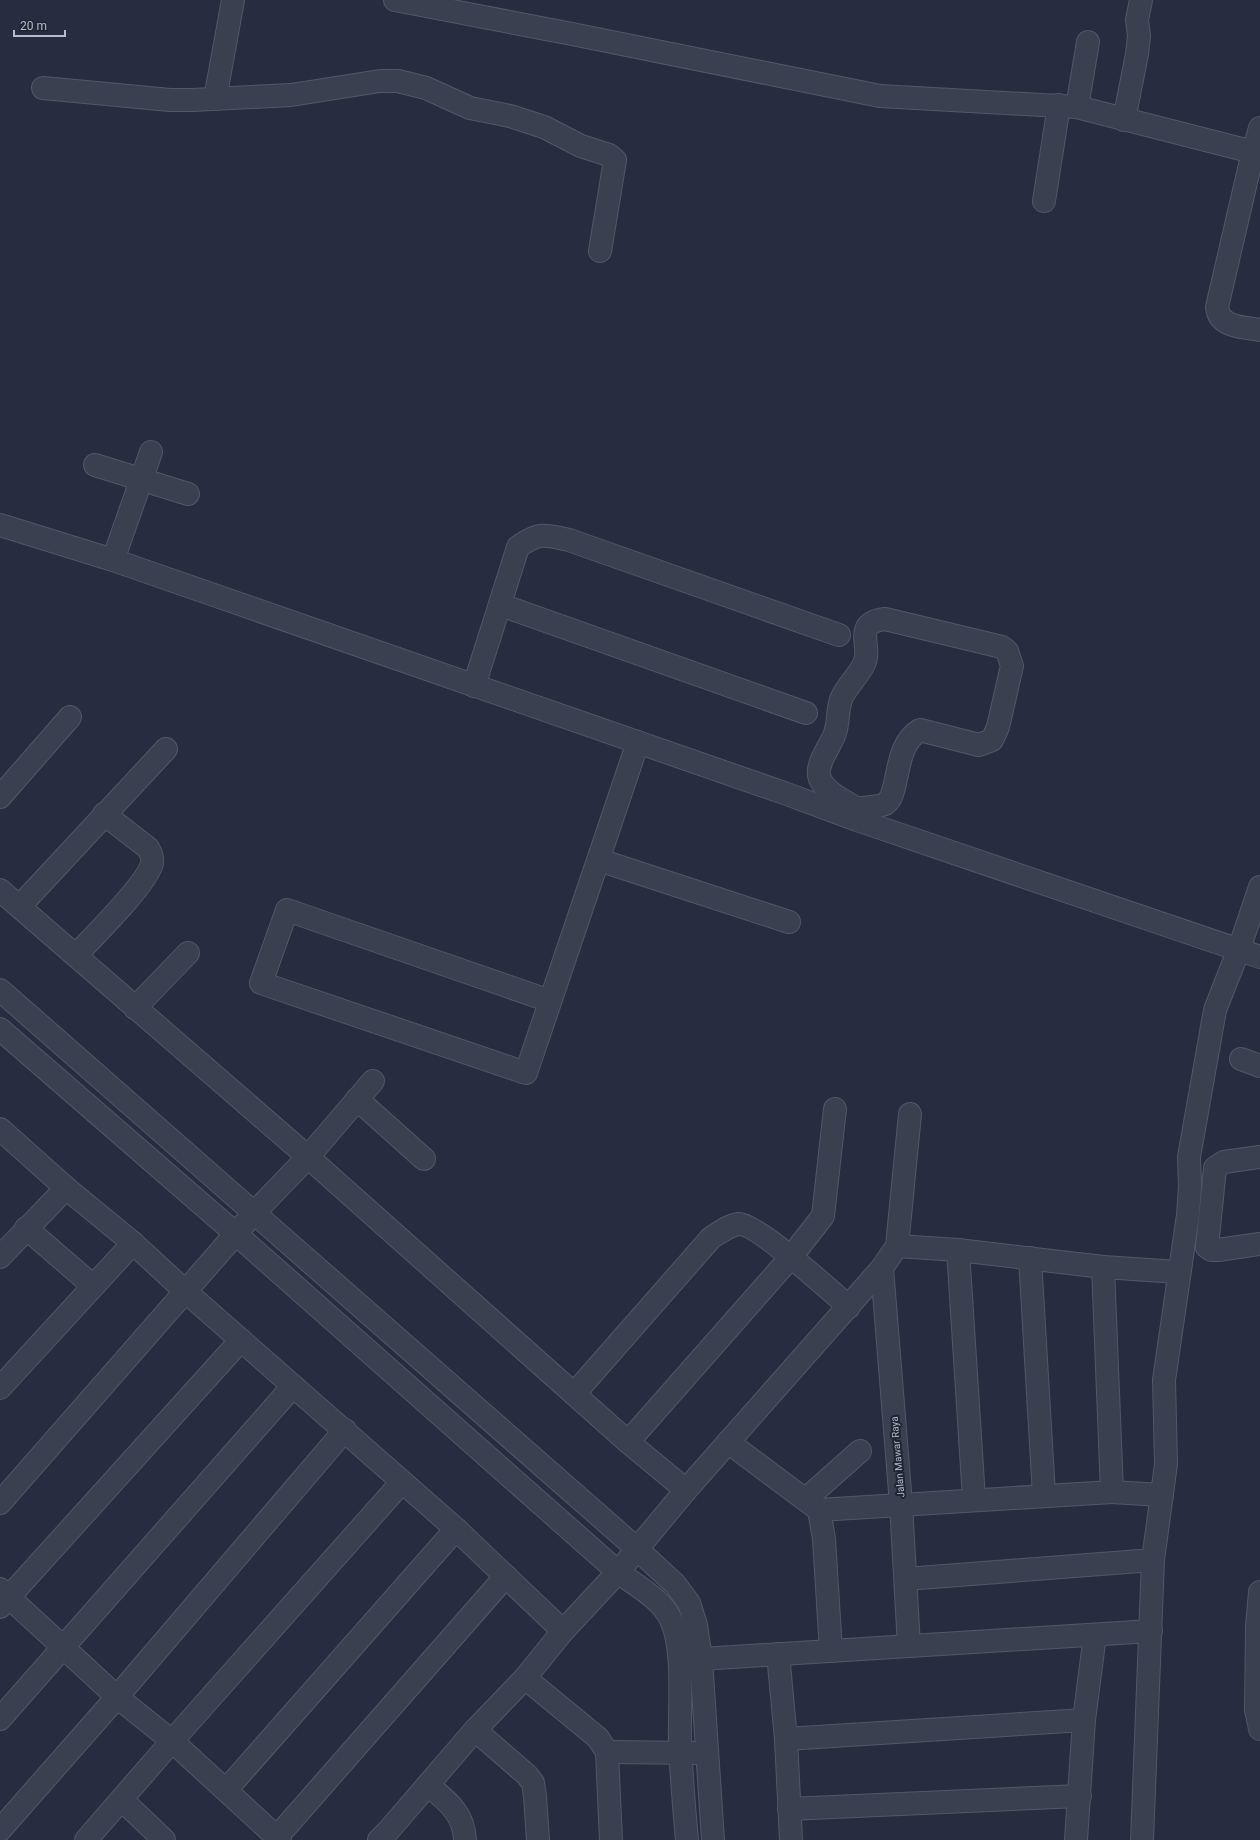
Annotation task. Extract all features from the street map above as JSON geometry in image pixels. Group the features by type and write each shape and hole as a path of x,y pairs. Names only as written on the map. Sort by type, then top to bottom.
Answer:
{"street":[{"path":"215,99 233,0"},
{"path":"395,0 880,96 1068,106 1253,152"},
{"path":"1124,120 1137,54 1139,36 1138,20 1141,0"},
{"path":"1044,201 1068,106 1088,42"},
{"path":"43,88 170,100 291,95 380,81 398,81 426,88 470,108 488,113 510,116 544,127 581,146 609,155 615,160 615,170 600,250"},
{"path":"1260,128 1253,152 1217,307 1220,316 1226,322 1260,330"},
{"path":"113,560 151,452"},
{"path":"95,465 188,494"},
{"path":"0,525 113,560 474,686 857,815 1260,957"},
{"path":"474,686 501,605 518,547 531,538 542,535 569,540 838,635"},
{"path":"501,605 806,713"},
{"path":"884,619 1002,647 1007,651 1012,666 998,727 992,740 978,745 920,730 907,741 902,752 891,796 885,804 857,815 826,789 820,778 819,768 835,734 841,700 848,686 862,668 867,658 864,640 870,624 876,620 884,619"},
{"path":"0,797 70,717"},
{"path":"550,1001 287,910 261,983 526,1073 638,742"},
{"path":"20,906 166,748"},
{"path":"76,955 137,888 148,873 152,862 151,854 148,848 104,814"},
{"path":"598,860 789,922"},
{"path":"1142,1840 1153,1560 1166,1464 1164,1380 1178,1272 1189,1204 1189,1157 1215,1010 1240,949 1260,887"},
{"path":"0,890 308,1157 628,1442 686,1490"},
{"path":"136,1008 188,953"},
{"path":"0,990 636,1548 675,1584 689,1603 696,1626 701,1659 713,1840"},
{"path":"0,1029 236,1234 618,1572 661,1605 671,1620 677,1639 681,1752 687,1840"},
{"path":"0,1503 185,1291 254,1213 308,1157 373,1081"},
{"path":"357,1099 424,1159"},
{"path":"628,1442 791,1257 823,1216 835,1109"},
{"path":"386,1837 475,1730 525,1678 563,1631 618,1572 636,1548 686,1490 882,1268 897,1246 910,1114"},
{"path":"3,1138 133,1243 185,1291 456,1529 563,1631"},
{"path":"1260,1157 1224,1162 1215,1168 1207,1247 1211,1250 1218,1250 1260,1244"},
{"path":"0,1257 26,1228 66,1188"},
{"path":"574,1394 711,1238 732,1226 744,1225 791,1257 849,1307"},
{"path":"26,1228 92,1285"},
{"path":"0,1388 92,1285 133,1243"},
{"path":"897,1246 958,1250 1103,1267 1178,1272"},
{"path":"958,1250 974,1499"},
{"path":"1030,1258 1044,1496"},
{"path":"1103,1267 1112,1492"},
{"name":"Jalan Mawar Raya","path":"882,1268 901,1504 909,1646"},
{"path":"241,1340 3,1598 64,1646 118,1697 172,1741 279,1839 506,1576"},
{"path":"0,1718 293,1386"},
{"path":"0,1830 118,1697 345,1430"},
{"path":"728,1442 812,1504 824,1540 831,1651"},
{"path":"812,1504 860,1451"},
{"path":"86,1840 402,1482"},
{"path":"812,1504 901,1504 1112,1492 1162,1495"},
{"path":"226,1790 456,1529"},
{"path":"906,1579 1153,1560"},
{"path":"1259,1715 1258,1627 1260,1592"},
{"path":"701,1659 1151,1631"},
{"path":"1076,1840 1084,1720 1095,1635"},
{"path":"778,1654 786,1739 791,1840"},
{"path":"525,1678 598,1738 607,1752 611,1840"},
{"path":"786,1739 1084,1720"},
{"path":"475,1730 527,1775 533,1783 538,1840"},
{"path":"607,1752 681,1752 708,1754"},
{"path":"428,1785 459,1814 463,1824 465,1840"},
{"path":"789,1809 1080,1796"},
{"path":"122,1800 164,1840"}]}
